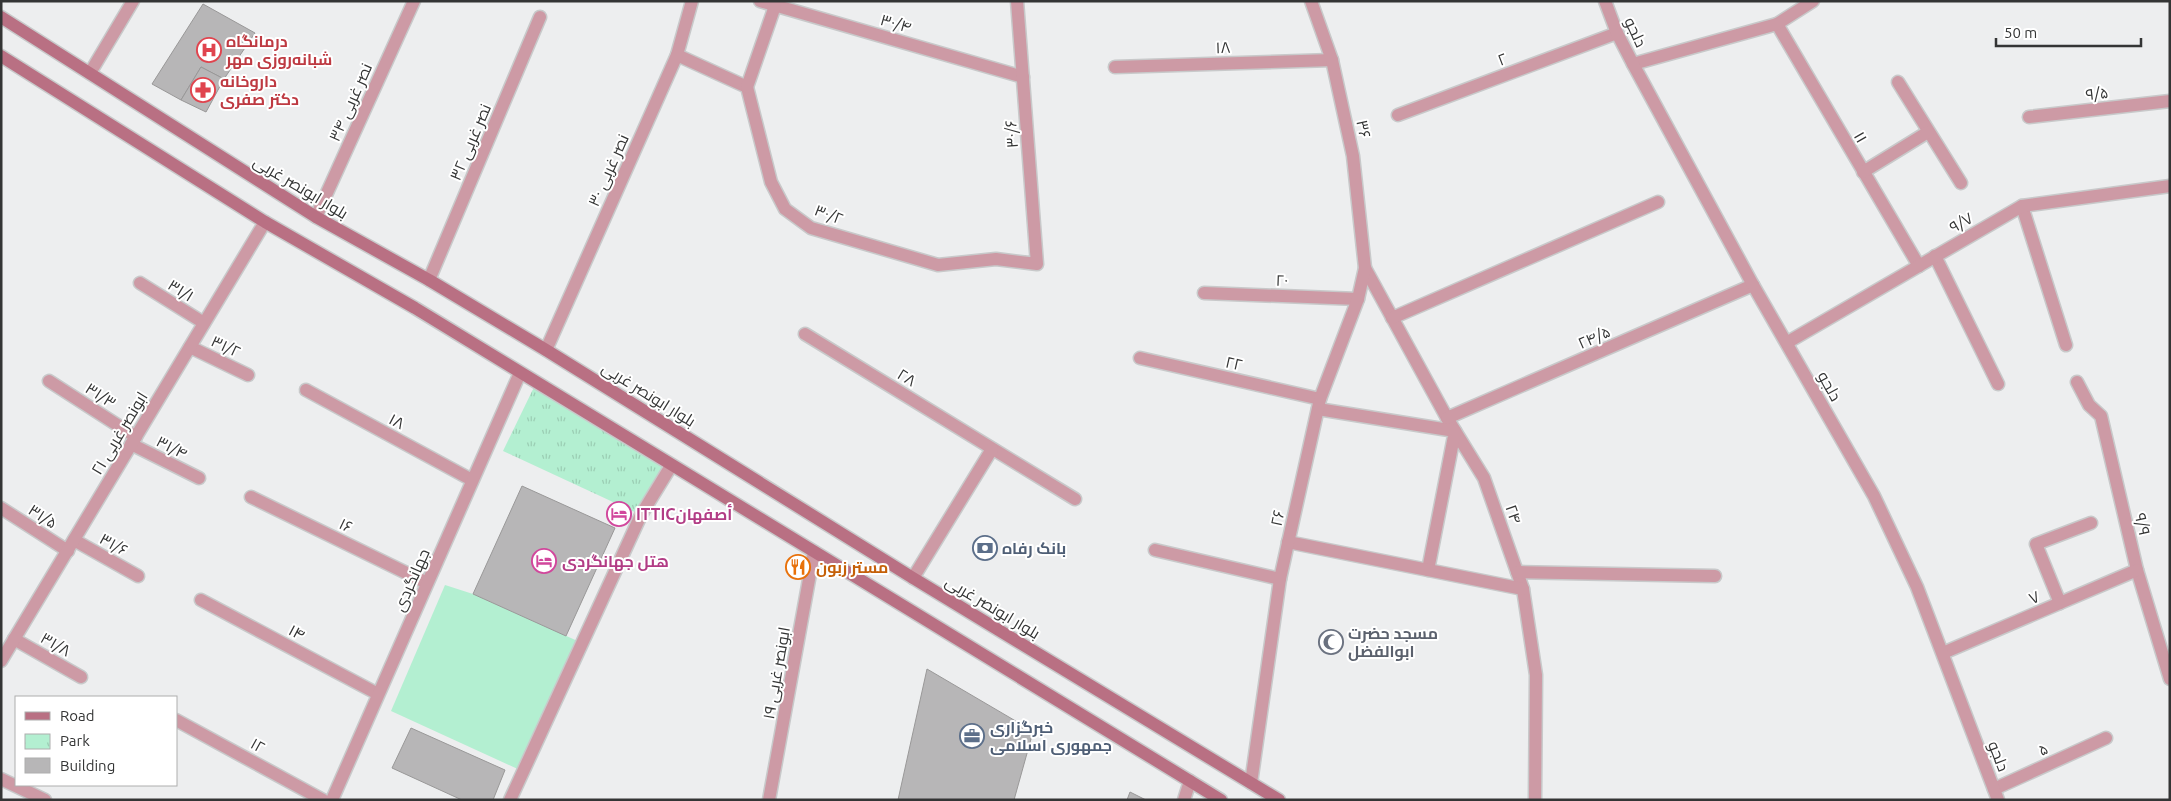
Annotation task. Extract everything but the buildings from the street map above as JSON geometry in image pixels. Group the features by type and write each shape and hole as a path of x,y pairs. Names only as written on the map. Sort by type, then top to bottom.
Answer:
{"main road":[{"name":"بلوار ابونصر غربی","path":"1,17 316,217 429,280 546,350 914,578 1279,800"},
{"path":"1,56 265,222 415,308 1221,800"}],"street":[{"path":"90,74 133,1"},
{"name":"نصر غربی ۳۴","path":"316,217 414,1"},
{"name":"نصر غربی ۳۰","path":"546,350 677,55 692,1"},
{"name":"۳۰/۴","path":"760,1 1022,77"},
{"name":"۳۰/۶","path":"1017,1 1036,264"},
{"name":"دلجو","path":"1605,1 1617,33 1633,64 1753,285 1788,342 1874,496 1917,587 1996,795"},
{"path":"1633,64 1777,24 1792,7 1813,1"},
{"name":"۳۶","path":"1312,2 1332,60 1353,156 1366,268"},
{"path":"677,55 747,87 775,6"},
{"name":"نصر غربی ۳۲","path":"429,280 540,17"},
{"name":"۱۱","path":"1777,24 1919,266"},
{"name":"۲","path":"1398,115 1617,33"},
{"name":"۱۸","path":"1115,67 1332,60"},
{"path":"1898,82 1961,183"},
{"name":"۳۰/۲","path":"747,87 771,182 785,208 811,228 938,265 996,259 1036,264"},
{"name":"۹/۵","path":"2029,117 2170,102"},
{"path":"1863,172 1928,132"},
{"name":"۹/۷","path":"1788,342 2022,206 2170,186"},
{"path":"1392,318 1658,202"},
{"path":"2022,206 2066,345"},
{"name":"ابونصر غربی ۲۱","path":"1,661 265,222"},
{"path":"1935,256 1998,384"},
{"name":"۲۶","path":"1251,783 1280,579 1288,542 1319,404 1358,299 1366,268"},
{"name":"۲۴","path":"1366,268 1447,418 1484,478 1523,589 1536,675 1535,800"},
{"name":"۳۱/۱","path":"140,283 204,323"},
{"name":"۲۴/۵","path":"1447,418 1753,285"},
{"name":"۲۰","path":"1204,293 1358,299"},
{"name":"۲۸","path":"805,334 1075,499"},
{"name":"۳۱/۲","path":"190,347 248,375"},
{"name":"۲۲","path":"1140,358 1319,404 1455,431"},
{"name":"جهانگردی","path":"332,800 520,373"},
{"name":"۳۱/۳","path":"49,381 134,440"},
{"name":"۹/۹","path":"2077,382 2089,405 2101,416 2137,570 2170,679"},
{"name":"۱۸","path":"306,390 472,480"},
{"path":"1428,570 1455,431"},
{"name":"۳۱/۴","path":"134,440 199,478"},
{"path":"914,578 992,449"},
{"path":"510,800 641,514 671,466"},
{"name":"۱۶","path":"251,497 427,583"},
{"name":"۳۱/۵","path":"1,508 71,545"},
{"path":"2060,603 2036,544 2091,523"},
{"path":"1288,542 1523,589"},
{"name":"۳۱/۶","path":"71,545 138,576"},
{"path":"1156,550 1280,579"},
{"name":"ابونصر غربی ۱۹","path":"769,800 814,552"},
{"name":"۷","path":"1942,653 2137,570"},
{"path":"1517,572 1715,576"},
{"name":"۱۴","path":"201,600 378,694"},
{"name":"۳۱/۸","path":"14,639 82,677"},
{"name":"۱۲","path":"178,721 323,800"},
{"name":"۵","path":"1996,795 2106,738"},
{"path":"1,779 15,786"},
{"path":"1184,800 1190,781"},
{"path":"16,786 45,800"}],"green space":[{"path":"536,383 671,466 641,515 503,451"},
{"path":"445,585 473,594 582,643 522,771 391,711"}],"place":[{"name":"درمانگاه شبانه‌روزی مهر","path":"209,50"},
{"name":"داروخانه دکتر صفری","path":"203,90"},
{"name":"ITTICأصفهان","path":"619,514"},
{"name":"بانک رفاه","path":"985,548"},
{"name":"هتل جهانگردی","path":"544,561"},
{"name":"مستر زبون","path":"798,567"},
{"name":"مسجد حضرت ابوالفضل","path":"1331,642"},
{"name":"خبرگزاری جمهوری اسلامی","path":"972,736"}]}
